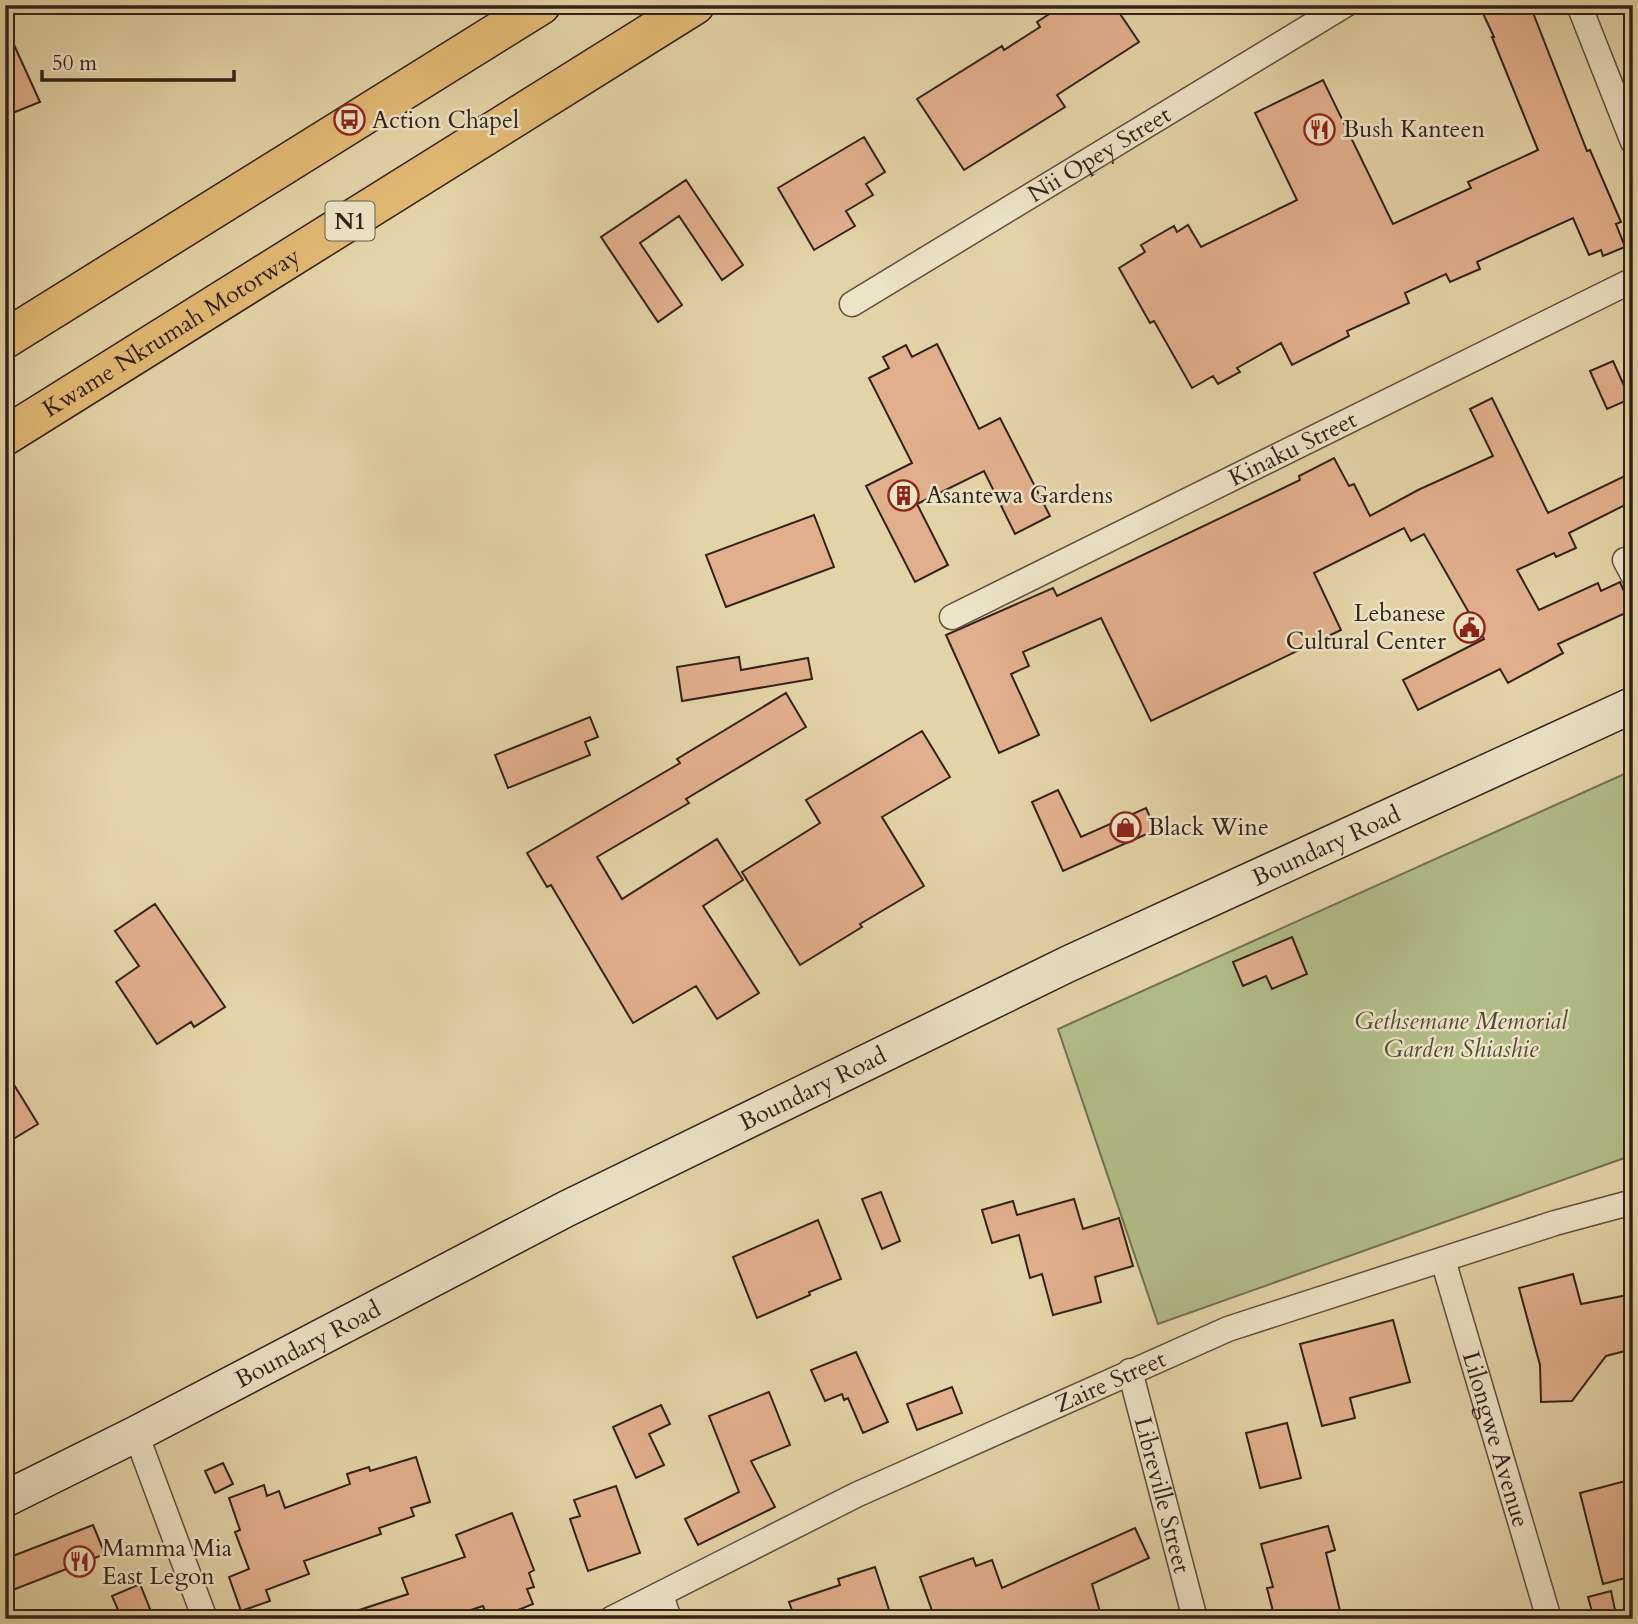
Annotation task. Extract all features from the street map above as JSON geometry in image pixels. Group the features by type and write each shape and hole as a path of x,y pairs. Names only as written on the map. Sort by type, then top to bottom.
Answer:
{"highway":[{"path":"5,339 541,5"},
{"name":"Kwame Nkrumah Motorway","path":"5,436 695,5"}],"main road":[{"name":"Boundary Road","path":"5,1499 136,1434 566,1209 973,1010 1080,958 1633,705"}],"street":[{"name":"Nii Opey Street","path":"852,304 1345,5"},
{"path":"1579,5 1633,142"},
{"name":"Kinaku Street","path":"952,617 1633,280"},
{"name":"Zaire Street","path":"611,1619 856,1495 1228,1329 1555,1223 1633,1202"},
{"name":"Lilongwe Avenue","path":"1443,1260 1549,1619"},
{"name":"Libreville Street","path":"1130,1371 1195,1619"},
{"path":"136,1434 205,1619"},
{"path":"661,1595 669,1619"}],"green space":[{"name":"Gethsemane Memorial Garden Shiashie","path":"1633,770 1633,1155 1158,1324 1058,1029"}],"building":[{"path":"1063,5 1114,5 1139,42 1057,95 1065,107 964,170 917,99 1002,46 1004,50 1040,27 1037,22"},
{"path":"1479,5 1530,5 1587,151 1590,150 1621,222 1616,224 1625,247 1603,256 1601,250 1589,255 1573,218 1477,262 1480,269 1450,282 1446,274 1405,293 1409,303 1347,331 1349,336 1292,365 1281,343 1237,368 1240,372 1218,384 1213,376 1192,388 1154,321 1150,323 1119,268 1145,252 1141,245 1174,226 1177,232 1188,225 1201,247 1297,200 1255,113 1323,80 1393,224 1471,188 1468,182 1538,150"},
{"path":"5,25 40,102 5,116"},
{"path":"864,137 885,172 866,184 873,195 846,211 855,226 814,250 778,188"},
{"path":"686,180 743,265 722,280 679,216 640,243 682,305 658,322 601,237"},
{"path":"937,344 979,429 1000,418 1050,516 1015,534 984,471 917,504 948,565 915,582 866,486 912,463 869,378 889,368 883,357 906,345 912,357"},
{"path":"1613,361 1630,399 1607,409 1590,371"},
{"path":"1492,398 1548,513 1633,472 1633,501 1569,533 1576,548 1556,557 1554,553 1517,570 1539,610 1598,583 1601,591 1620,582 1632,610 1558,644 1563,653 1508,683 1500,669 1418,710 1403,680 1484,639 1424,534 1411,541 1404,528 1314,573 1341,630 1151,721 1101,618 1023,652 1029,666 1011,674 1039,735 999,753 946,635 1053,588 1057,596 1300,480 1299,476 1334,458 1349,486 1354,484 1370,516 1418,490 1493,456 1470,409"},
{"path":"814,515 834,567 726,607 706,555"},
{"path":"739,657 741,670 808,658 812,679 682,701 677,667"},
{"path":"786,693 806,727 686,799 689,803 597,857 622,899 717,839 743,880 703,906 759,993 717,1019 696,986 633,1023 551,885 547,887 527,853 680,763 677,759"},
{"path":"590,717 598,737 585,742 590,755 508,788 495,755"},
{"path":"922,731 950,777 882,817 924,886 860,924 862,927 800,965 742,872 820,823 806,800"},
{"path":"1058,790 1081,837 1146,808 1156,830 1063,871 1032,802"},
{"path":"155,904 225,1007 194,1027 191,1022 157,1044 116,982 139,966 115,931"},
{"path":"1292,937 1307,974 1272,989 1266,976 1243,986 1233,962"},
{"path":"5,1070 38,1124 5,1144"},
{"path":"881,1192 900,1241 882,1249 862,1199"},
{"path":"1074,1199 1083,1229 1119,1218 1133,1266 1095,1277 1101,1302 1053,1315 1042,1274 1030,1278 1019,1235 992,1243 982,1210 1013,1201 1017,1215"},
{"path":"818,1220 841,1279 757,1318 733,1257"},
{"path":"1573,1274 1581,1304 1633,1294 1633,1349 1606,1356 1572,1401 1541,1402 1540,1365 1519,1288"},
{"path":"1393,1320 1410,1382 1350,1398 1355,1418 1322,1426 1300,1344"},
{"path":"856,1352 888,1422 863,1433 848,1398 844,1400 842,1394 825,1401 811,1370"},
{"path":"952,1387 962,1413 917,1430 907,1404"},
{"path":"769,1392 790,1445 751,1461 775,1507 698,1545 685,1519 739,1492 709,1416"},
{"path":"661,1405 670,1424 649,1434 664,1465 636,1478 613,1427"},
{"path":"1287,1423 1301,1478 1260,1488 1246,1433"},
{"path":"416,1457 430,1502 411,1508 414,1516 379,1528 381,1534 304,1561 309,1574 266,1590 270,1601 241,1611 229,1577 249,1569 235,1532 240,1530 229,1498 264,1485 267,1496 279,1491 285,1508 350,1484 347,1474 369,1467 370,1471"},
{"path":"223,1463 233,1484 215,1493 205,1471"},
{"path":"1633,1479 1633,1576 1603,1584 1580,1493"},
{"path":"616,1486 640,1553 588,1571 570,1519 580,1516 574,1500"},
{"path":"512,1513 534,1570 529,1573 534,1587 527,1589 533,1604 496,1619 488,1619 483,1606 443,1619 345,1619 344,1615 408,1594 402,1578 465,1557 456,1535"},
{"path":"93,1525 105,1554 5,1593 5,1559"},
{"path":"1328,1526 1335,1550 1326,1553 1342,1619 1275,1619 1267,1588 1273,1587 1261,1544"},
{"path":"1135,1528 1149,1558 1092,1584 1102,1619 935,1619 920,1577 973,1558 976,1566 992,1560 1002,1588"},
{"path":"875,1567 892,1619 795,1619 789,1602 840,1585 838,1579"},
{"path":"140,1584 154,1619 122,1619 112,1596"},
{"path":"1611,1591 1617,1619 1594,1619 1588,1597"}],"place":[{"name":"Action Chapel","path":"349,120"},
{"name":"Bush Kanteen","path":"1320,129"},
{"name":"Asantewa Gardens","path":"903,495"},
{"name":"Lebanese Cultural Center","path":"1469,627"},
{"name":"Black Wine","path":"1125,827"},
{"name":"Mamma Mia East Legon","path":"79,1562"}]}
